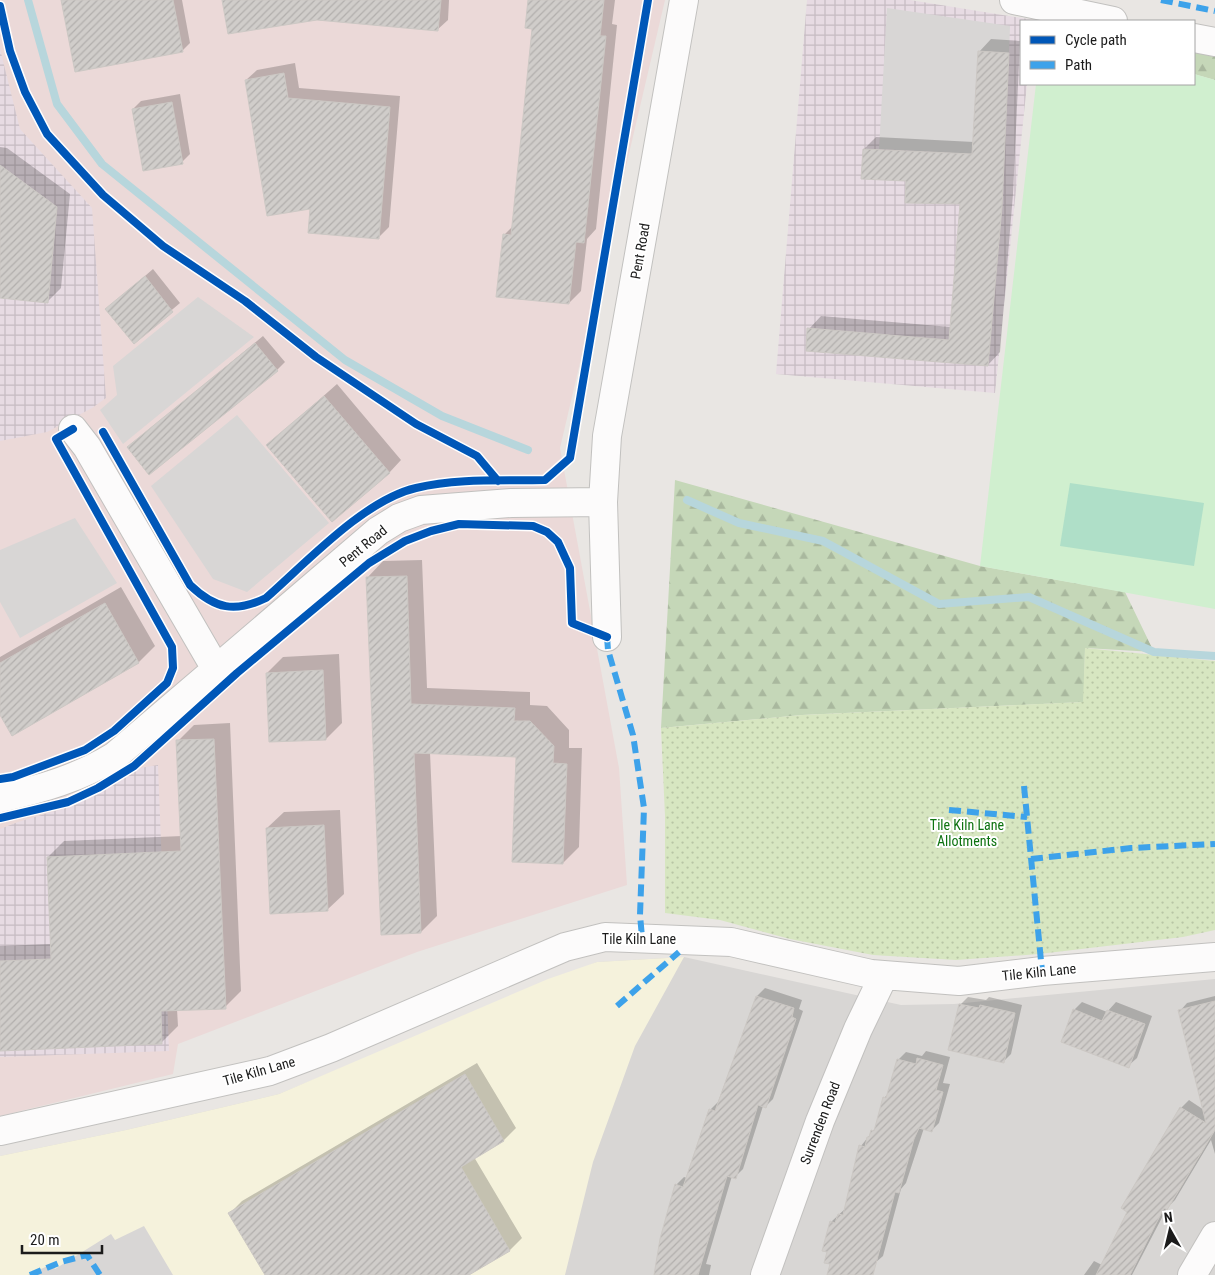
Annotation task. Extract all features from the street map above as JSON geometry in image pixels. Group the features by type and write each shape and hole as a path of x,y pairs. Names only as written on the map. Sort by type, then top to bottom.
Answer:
{"street":[{"name":"Pent Road","path":"607,637 603,502 608,436 684,0"},
{"path":"1014,0 1108,20"},
{"path":"1195,38 1215,42"},
{"path":"73,429 87,447 216,669"},
{"name":"Pent Road","path":"0,798 38,790 91,771 115,756 378,531 399,518 421,510 511,503 603,502"},
{"name":"Tile Kiln Lane","path":"0,1131 270,1071 331,1048 565,947 605,937 731,942 884,974 959,980 1042,971 1215,957"},
{"name":"Surrenden Road","path":"766,1275 820,1121 858,1029 884,974"},
{"path":"1192,1275 1215,1236"}],"shaded area":[{"path":"0,0 665,0 560,448 619,768 627,885 417,952 178,1044 173,1074 0,1116"},
{"path":"807,0 910,0 1034,20 1020,20 1020,85 1027,85 995,393 776,374"},
{"path":"887,8 1010,26 1009,53 978,51 972,154 879,149"},
{"path":"0,49 20,129 92,208 106,398 92,408 47,432 0,441"},
{"path":"198,297 254,337 123,444 100,410 117,395 113,366"},
{"path":"237,415 329,523 247,592 213,579 151,486"},
{"path":"75,518 117,583 20,638 0,602 0,550"},
{"path":"158,765 169,1051 0,1057 0,829 75,805 140,768"},
{"path":"684,957 901,1005 954,1004 1215,979 1215,1275 0,1275 0,1156 126,1130 279,1094 597,962"},
{"path":"684,957 635,1046 593,1162 565,1275 0,1275 0,1156 126,1130 279,1094 548,979 597,962"},
{"path":"144,1226 173,1275 28,1275 52,1264 55,1269 111,1234 115,1240"}],"green space":[{"path":"1195,52 1215,57 1215,80 1195,74"},
{"path":"1195,74 1215,80 1215,609 980,566 1036,85 1195,85"},
{"path":"675,480 980,566 1125,592 1154,652 1085,648 1084,702 802,715 661,728"},
{"path":"1070,483 1204,503 1194,566 1060,546"},
{"name":"Tile Kiln Lane Allotments","path":"1085,648 1215,661 1215,930 1183,937 1039,954 956,960 873,955 790,939 720,920 665,913 665,816 661,728 802,715 1083,702"}],"building":[{"path":"61,0 173,0 183,52 75,72"},
{"path":"222,0 441,0 438,31 317,20 228,34"},
{"path":"528,0 604,0 600,36 606,36 584,243 576,242 569,304 496,297 503,234 511,235 532,29 525,28"},
{"path":"978,51 1009,53 1002,207 988,366 806,351 807,328 949,340 960,204 905,203 906,181 861,179 863,149 972,154"},
{"path":"284,73 288,98 390,107 379,239 308,233 310,209 267,216 245,80"},
{"path":"172,102 183,164 143,171 132,109"},
{"path":"0,165 57,207 48,303 0,298"},
{"path":"145,276 173,312 134,344 105,309"},
{"path":"255,343 278,371 149,475 127,447"},
{"path":"324,396 390,473 332,522 266,445"},
{"path":"407,576 411,704 515,708 514,721 530,721 554,746 553,763 567,764 563,864 512,862 516,757 414,753 421,933 381,935 366,577"},
{"path":"105,603 139,663 12,736 0,715 0,663"},
{"path":"323,670 326,740 269,742 266,673"},
{"path":"214,739 226,1009 161,1011 162,1044 0,1051 0,961 51,959 47,857 181,851 176,740"},
{"path":"324,825 328,911 270,914 266,828"},
{"path":"756,996 794,1008 792,1017 796,1019 766,1108 758,1105 736,1179 727,1176 698,1275 654,1275 660,1239 675,1184 683,1187 709,1109 715,1111"},
{"path":"1215,1001 1215,1130 1167,1210 1164,1208 1130,1275 1096,1275 1127,1212 1121,1208 1180,1107 1206,1123 1178,1010"},
{"path":"959,1004 979,1008 980,1005 1015,1013 1004,1063 948,1050"},
{"path":"1073,1009 1102,1021 1107,1010 1145,1024 1129,1068 1061,1042"},
{"path":"917,1058 943,1065 936,1090 943,1092 932,1132 919,1128 914,1139 899,1193 895,1192 873,1275 827,1275 830,1264 824,1263 827,1252 822,1251 830,1221 835,1223 838,1214 843,1215 859,1145 865,1147 867,1137 869,1137 871,1130 874,1131 883,1097 886,1098 897,1059 916,1064"},
{"path":"465,1074 504,1141 461,1167 510,1251 469,1275 265,1275 228,1213"}],"waterway":[{"path":"28,0 57,104 102,164 345,360 442,416 528,450"},
{"path":"687,500 739,523 823,541 939,604 1029,597 1154,652 1215,656"}],"marked path":[{"path":"1161,0 1215,11"},
{"path":"607,637 608,650 633,735 644,808 640,915 642,937"},
{"path":"1024,786 1042,971"},
{"path":"949,810 1027,817"},
{"path":"1031,859 1131,848 1215,844"},
{"path":"617,1006 679,952"},
{"path":"30,1275 61,1262 87,1255 100,1275"}],"cycle path":[{"path":"103,432 190,585 217,604 235,607 245,606 266,598 336,534 376,505 396,495 416,488 448,483 545,480 570,458 648,0"},
{"path":"0,6 10,51 25,92 47,134 103,195 163,246 245,301 316,357 416,424 477,456 498,481"},
{"path":"0,779 13,777 85,750 114,731 167,683 173,668 172,647 56,439 73,429"},
{"path":"0,818 68,802 98,788 134,766 237,673 369,563 405,541 431,531 459,524 533,526 547,532 558,542 570,568 572,623 607,637"}]}
